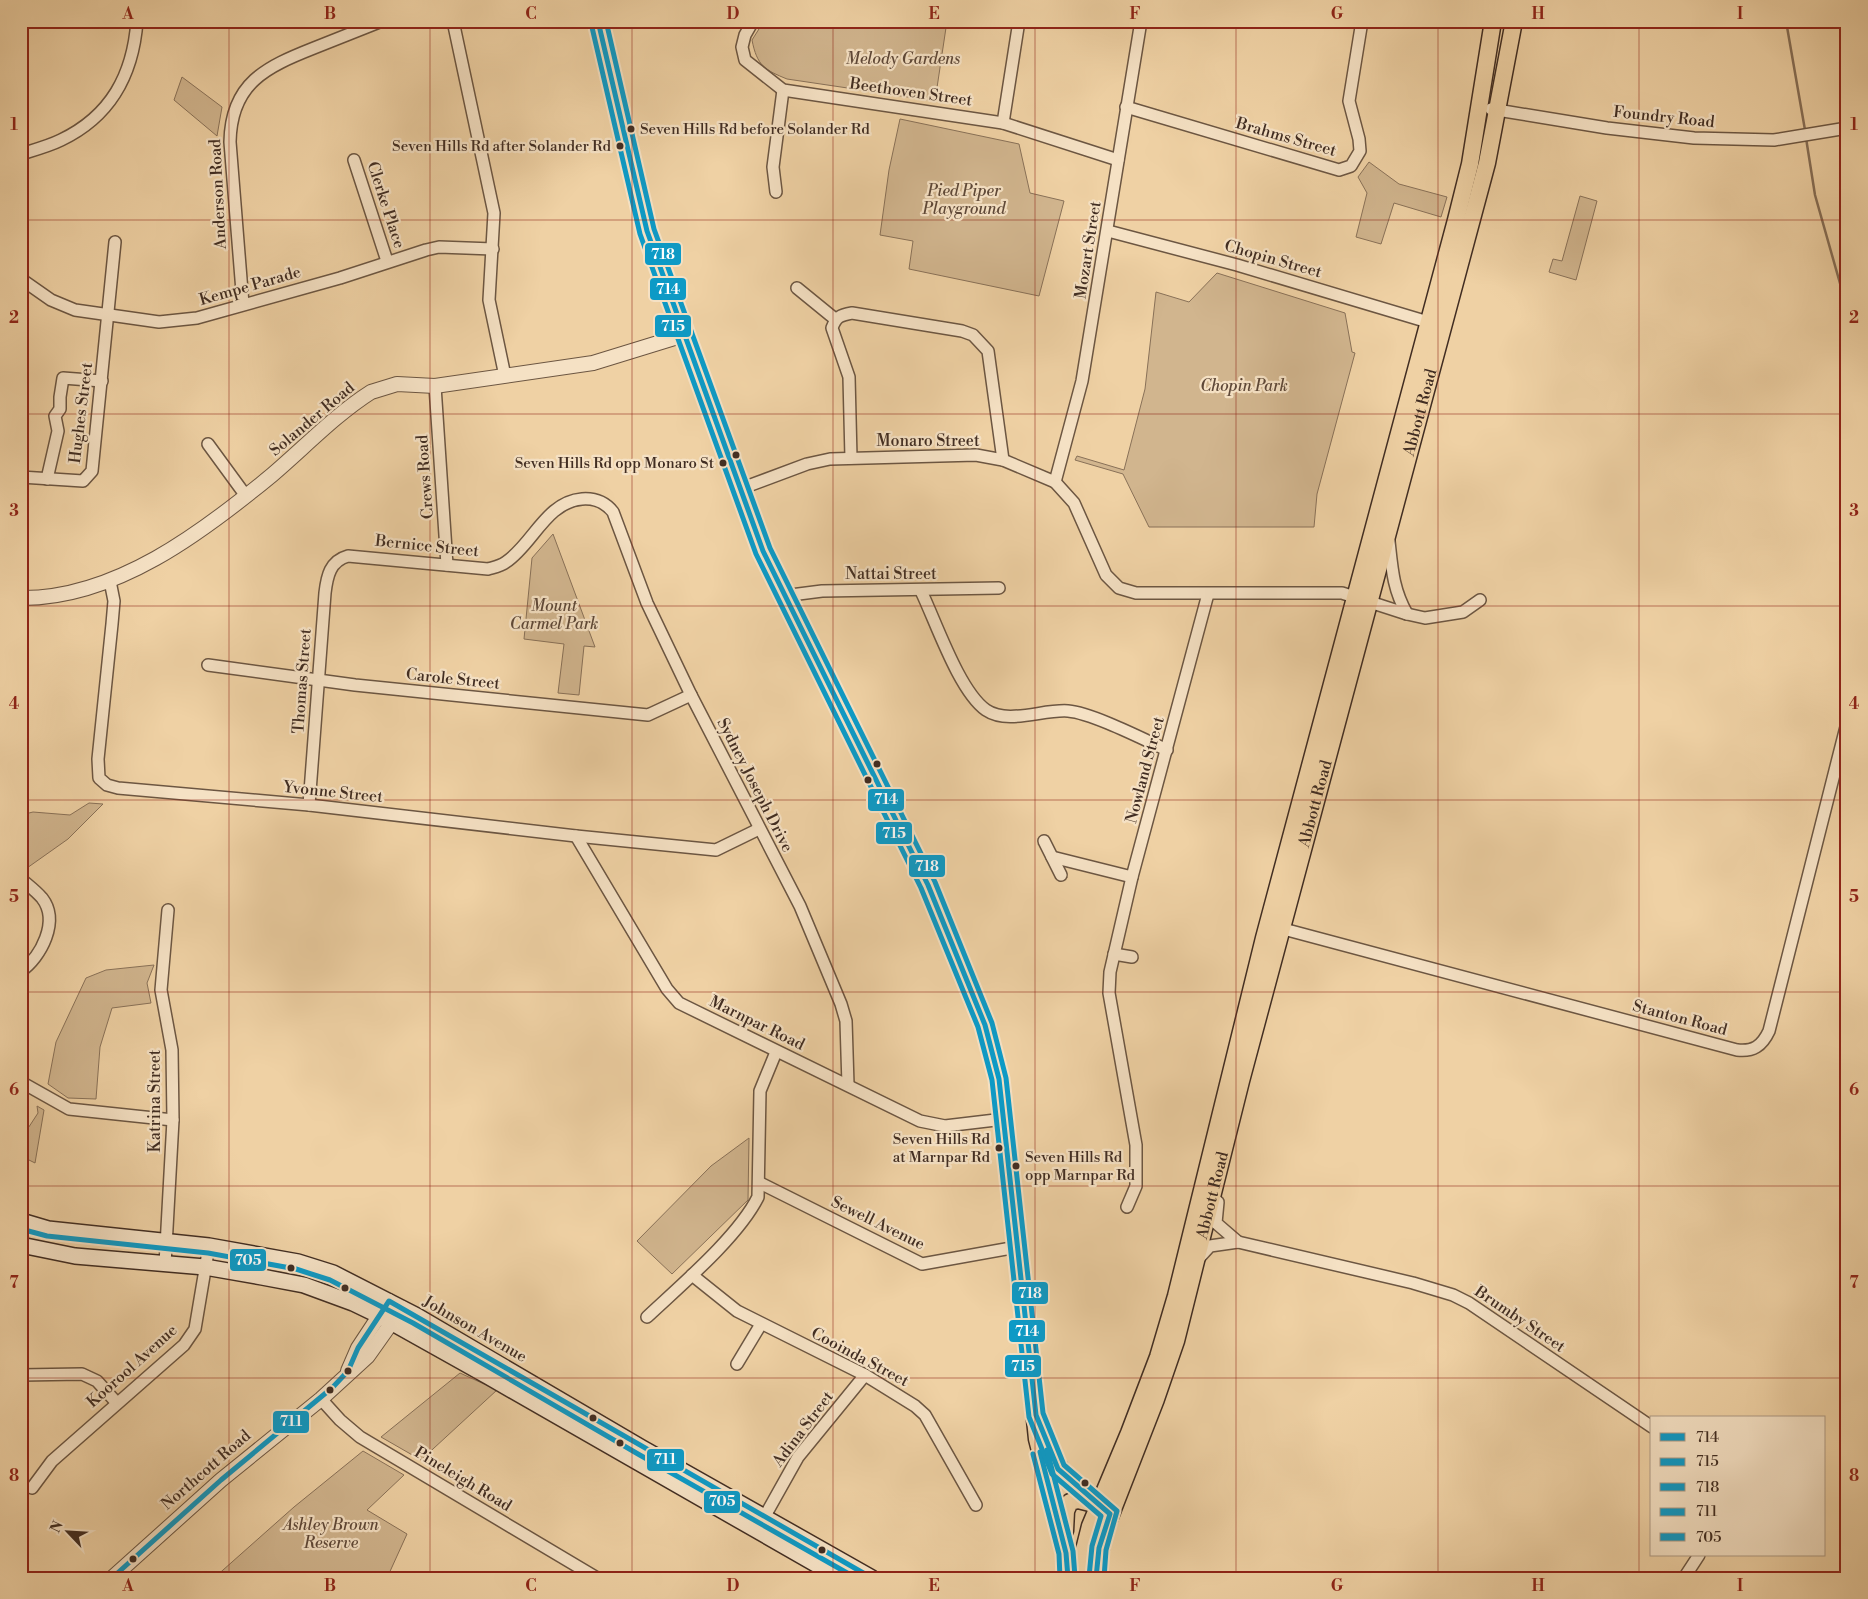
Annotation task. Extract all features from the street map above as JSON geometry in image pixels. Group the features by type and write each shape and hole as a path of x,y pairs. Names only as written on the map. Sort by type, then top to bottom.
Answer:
{"main road":[{"path":"598,21 647,231 762,551 928,885 985,1026 999,1079 1004,1118 1037,1439 1066,1553"},
{"name":"Abbott Road","path":"1096,1578 1104,1510 1158,1357 1176,1296 1362,599 1428,322 1470,164 1493,21"},
{"name":"Abbott Road","path":"1362,599 1386,535 1486,163 1498,110 1514,21"},
{"name":"Abbott Road","path":"1077,1578 1083,1548 1104,1510 1165,1375 1221,1159 1275,927"},
{"name":"Johnson Avenue","path":"21,1221 48,1229 209,1246 318,1268 352,1282 396,1304 764,1517 845,1574"},
{"name":"Johnson Avenue","path":"21,1245 76,1256 205,1267 304,1286 337,1297 386,1319 756,1532 845,1574 872,1578"},
{"path":"1036,1415 1058,1469 1104,1510"},
{"path":"1068,1578 1066,1553 1067,1506 1070,1502 1078,1500 1104,1510"}],"street":[{"path":"21,154 60,141 88,124 105,106 120,87 130,66 137,21"},
{"name":"Anderson Road","path":"243,304 230,142 231,124 237,103 252,81 268,68 382,21"},
{"path":"453,21 494,212 493,249 489,266 489,300 505,376"},
{"name":"Beethoven Street","path":"753,21 745,35 742,47 745,60 783,90 1003,123 1118,160"},
{"path":"1003,123 1019,21"},
{"name":"Mozart Street","path":"1055,482 1082,381 1141,21"},
{"name":"Brahms Street","path":"1126,107 1339,170 1351,166 1360,152 1349,101 1362,21"},
{"path":"776,192 773,167 783,90"},
{"name":"Foundry Road","path":"1479,108 1606,128 1694,138 1774,140 1847,128"},
{"name":"Clerke Place","path":"354,160 387,261"},
{"name":"Chopin Street","path":"1108,231 1237,265 1428,322"},
{"name":"Hughes Street","path":"21,477 83,480 92,471 115,242"},
{"name":"Kempe Parade","path":"21,279 51,300 75,310 158,322 197,318 340,278 387,261 439,247 493,249"},
{"path":"797,288 835,319"},
{"path":"851,458 849,376 832,328 835,319 852,313 962,331 980,341 988,351 1003,460"},
{"name":"Solander Road","path":"21,598 59,596 110,581 162,556 246,496 371,392 397,384 435,386 593,363 684,336"},
{"path":"47,479 58,431 55,416 60,409 63,378 102,381"},
{"name":"Crews Road","path":"435,386 447,565"},
{"path":"208,444 246,496"},
{"name":"Monaro Street","path":"740,489 807,464 830,459 976,455 1003,460 1055,482 1074,503 1106,575 1119,588 1136,593 1342,594 1425,618 1463,612 1480,600"},
{"name":"Bernice Street","path":"335,561 348,556 488,568 498,566 514,556 560,506 570,501 587,498 601,501 608,506"},
{"name":"Sydney Joseph Drive","path":"608,506 613,512 647,602 691,694 800,906 841,1004 846,1021 848,1085"},
{"path":"1386,535 1389,537 1396,596 1407,614"},
{"name":"Thomas Street","path":"309,805 326,584 331,567 335,561"},
{"name":"Yvonne Street","path":"110,581 114,601 98,759 99,778 107,785 118,788 309,805 716,850 759,829"},
{"name":"Nattai Street","path":"783,596 822,591 999,588"},
{"path":"921,590 967,690 988,712 1013,716 1069,711 1110,725 1167,750"},
{"name":"Nowland Street","path":"1127,1207 1136,1186 1136,1145 1109,993 1110,972 1132,877 1208,594"},
{"name":"Carole Street","path":"208,666 355,685 648,715 691,694"},
{"name":"Stanton Road","path":"1275,927 1737,1050 1752,1049 1764,1041 1768,1031 1847,723"},
{"name":"Marnpar Road","path":"576,836 668,989 679,1002 776,1052 920,1121 945,1126 1004,1118"},
{"path":"1044,841 1061,875"},
{"path":"1052,857 1132,877"},
{"path":"21,880 42,898 46,907 49,927 36,957 21,971"},
{"name":"Katrina Street","path":"165,1264 173,1120 172,1050 161,990 168,910"},
{"path":"1114,954 1132,957"},
{"path":"648,1317 692,1275 752,1210 758,1197 760,1183 760,1091 776,1052"},
{"path":"21,1082 69,1109 173,1120"},
{"name":"Brumby Street","path":"1221,1159 1222,1182 1216,1210 1216,1223 1238,1242"},
{"name":"Sewell Avenue","path":"760,1183 922,1264 1017,1247"},
{"name":"Brumby Street","path":"1195,1264 1210,1246 1238,1242 1413,1283 1454,1295 1469,1303 1650,1427"},
{"name":"Koorool Avenue","path":"32,1488 52,1461 116,1402 184,1345 194,1329 209,1246"},
{"name":"Cooinda Street","path":"692,1275 722,1302 760,1324 865,1375 916,1406 925,1415 976,1505"},
{"name":"Northcott Road","path":"112,1578 243,1460 321,1398 348,1372 358,1348 386,1319 396,1304"},
{"path":"737,1364 760,1324"},
{"path":"21,1375 82,1374 97,1381 116,1402"},
{"name":"Adina Street","path":"756,1532 798,1457 865,1375"},
{"name":"Pineleigh Road","path":"321,1398 340,1420 360,1437 581,1574 597,1578"},
{"path":"1684,1578 1698,1556"}],"green space":[{"name":"Melody Gardens","path":"764,21 947,21 935,101 787,79 779,76 763,66 756,56 754,49 752,40"},
{"path":"182,77 222,107 217,136 174,100"},
{"name":"Pied Piper Playground","path":"900,119 1019,144 1030,193 1064,201 1039,296 909,269 913,241 880,235 889,170"},
{"path":"1369,162 1399,184 1447,197 1441,217 1394,203 1381,244 1356,237 1367,193 1358,177"},
{"path":"1580,196 1597,201 1576,280 1549,272 1553,259 1562,261"},
{"name":"Chopin Park","path":"1217,273 1345,313 1352,352 1355,353 1317,494 1314,527 1149,527 1123,474 1075,460 1077,456 1124,470 1145,389 1156,292 1189,302"},
{"name":"Mount Carmel Park","path":"553,534 595,647 584,646 579,695 558,693 564,644 524,639 532,558"},
{"path":"89,803 103,804 68,839 27,868 21,863 21,815 33,812 70,815"},
{"path":"154,965 147,983 151,1003 112,1008 100,1047 96,1099 68,1098 48,1084 56,1042 86,978 106,970"},
{"path":"37,1106 44,1110 35,1163 27,1159 21,1167 21,1139 38,1113"},
{"path":"749,1138 748,1200 672,1274 637,1241 711,1166"},
{"path":"460,1373 497,1390 421,1460 381,1437"},
{"name":"Ashley Brown Reserve","path":"363,1451 404,1475 367,1510 407,1534 387,1578 214,1578 294,1507"}],"waterway":[{"path":"1786,21 1805,130"},
{"path":"1806,138 1815,195 1847,308"}],"transit line":[{"name":"714","path":"598,21 647,231 763,551 928,885 985,1025 999,1079 1036,1415 1058,1469 1110,1514 1099,1548 1096,1578"},
{"name":"718","path":"606,21 654,229 770,548 935,882 992,1023 1006,1078 1043,1413 1064,1465 1117,1511 1106,1550 1104,1578"},
{"name":"715","path":"591,23 640,234 756,554 921,888 978,1027 992,1080 1029,1417 1052,1474 1101,1516 1092,1546 1089,1577"},
{"name":"705","path":"21,1229 47,1236 208,1253 296,1269 330,1280 413,1323 856,1578"},
{"name":"711","path":"112,1578 221,1480 333,1387 348,1371 358,1348 389,1301 872,1578"},
{"name":"718","path":"1047,1450 1073,1551 1075,1577"},
{"name":"714","path":"1040,1452 1066,1553 1068,1578"},
{"name":"715","path":"1033,1454 1059,1554 1060,1578"}],"place":[{"name":"Seven Hills Rd before Solander Rd","path":"631,129"},
{"name":"Seven Hills Rd after Solander Rd","path":"620,146"},
{"name":"Seven Hills Rd opp Monaro St","path":"723,463"},
{"name":"Seven Hills Rd at Marnpar Rd","path":"999,1148"},
{"name":"Seven Hills Rd opp Marnpar Rd","path":"1016,1166"}]}
